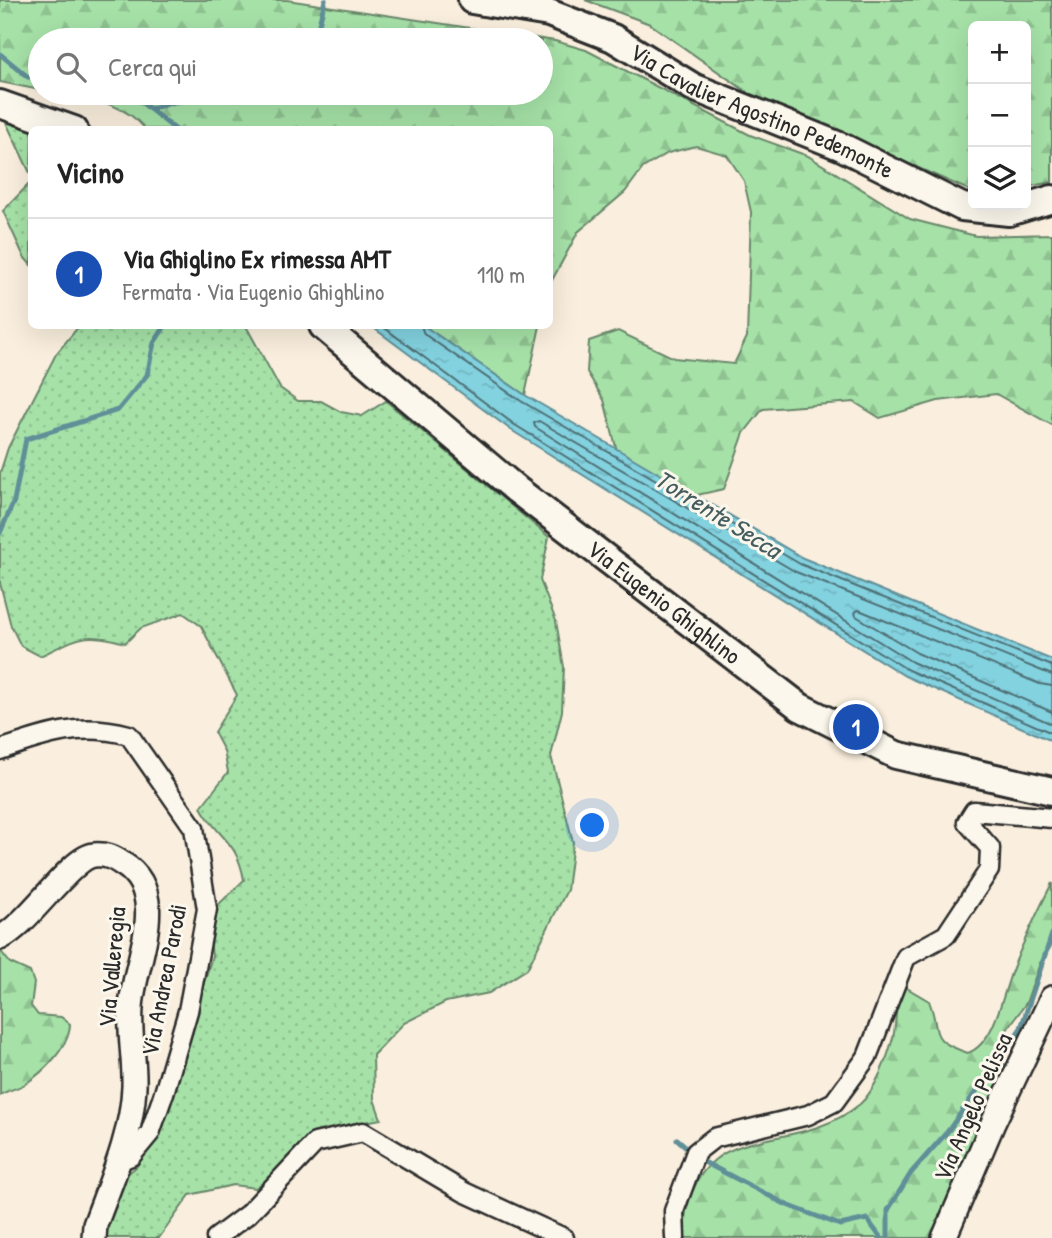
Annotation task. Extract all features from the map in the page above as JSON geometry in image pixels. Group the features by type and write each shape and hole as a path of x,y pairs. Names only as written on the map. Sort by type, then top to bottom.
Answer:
{"main road":[{"name":"Via Cavalier Agostino Pedemonte","path":"472,0 549,13 613,38 693,87 842,147 962,207 1009,212 1052,199"},
{"path":"0,104 63,126"},
{"name":"Via Eugenio Ghighlino","path":"327,329 517,490 800,707 896,755 1052,791"}],"street":[{"name":"Via Andrea Parodi","path":"0,750 69,730 102,728 129,735 194,828 207,909 188,1011 150,1133 131,1156 118,1161"},
{"path":"675,1238 674,1211 696,1152 714,1138 808,1115 834,1102 867,1057 906,957 946,935 989,870 990,848 967,822 974,811 1052,818"},
{"name":"Via Valleregia","path":"0,938 16,931 75,865 90,855 108,855 128,867 144,887 147,923 131,1005 134,1088 118,1161 93,1238"},
{"name":"Via Angelo Pelissa","path":"944,1238 993,1123 1052,998"},
{"path":"216,1238 248,1214 315,1143 363,1132 464,1192 564,1238"}],"green space":[{"path":"0,0 287,0 470,28 28,28 28,88 0,82"},
{"path":"585,0 1052,0 1052,182 1031,186 1031,21 968,21 968,190 750,94 650,24"},
{"path":"553,41 586,50 750,135 808,156 910,219 976,236 1052,234 1052,425 996,394 938,401 880,418 854,402 763,409 744,433 724,489 693,496 617,451 604,400 587,372 589,341 618,331 674,358 734,364 747,337 751,212 744,181 727,155 696,146 668,153 643,168 625,192 578,232 553,278 553,126 142,126 110,105 553,105"},
{"path":"3,116 44,126 28,126 28,169"},
{"path":"28,185 28,262 24,257 3,211"},
{"path":"77,329 248,329 280,388 298,401 321,401 341,412 362,416 386,401 549,537 540,580 556,621 564,667 562,711 551,756 573,842 567,890 527,969 489,993 446,1002 404,1023 373,1055 374,1099 381,1119 344,1126 302,1143 273,1176 255,1188 233,1185 190,1195 159,1238 100,1238 124,1177 137,1166 156,1138 186,1031 212,956 209,934 217,906 244,880 232,847 201,807 228,772 224,751 214,732 237,695 201,626 183,613 141,628 125,643 100,637 81,638 40,656 21,646 11,626 0,583 0,473 8,448 56,354"},
{"path":"428,329 539,329 525,395"},
{"path":"1052,883 1052,945 1040,963 1026,1003 1004,1034 1004,1071 937,1238 682,1238 690,1197 705,1170 725,1153 832,1121 866,1098 888,1054 897,1004 905,987 929,1001 938,1034 946,1044 968,1053 978,1047 986,1038 998,1014 1015,963"},
{"path":"0,950 10,963 30,972 34,983 31,1006 38,1015 61,1017 70,1024 66,1041 48,1066 25,1084 0,1095"}],"water":[{"path":"375,329 428,329 525,395 803,558 1052,660 1052,741 905,676 511,430"}],"waterway":[{"path":"318,28 325,0"},
{"name":"Torrente Secca","path":"0,54 28,77"},
{"name":"Torrente Secca","path":"145,105 171,126"},
{"path":"150,109 164,105"},
{"path":"0,533 14,501 26,439 118,410 147,375 154,343 163,329"},
{"path":"888,1238 888,1210 911,1173 948,1131 1021,1028 1052,934"},
{"path":"677,1139 704,1162 787,1205 840,1225 867,1219 881,1238"}],"place":[{"name":"Via Ghiglino Ex rimessa AMT","path":"856,727"}]}
